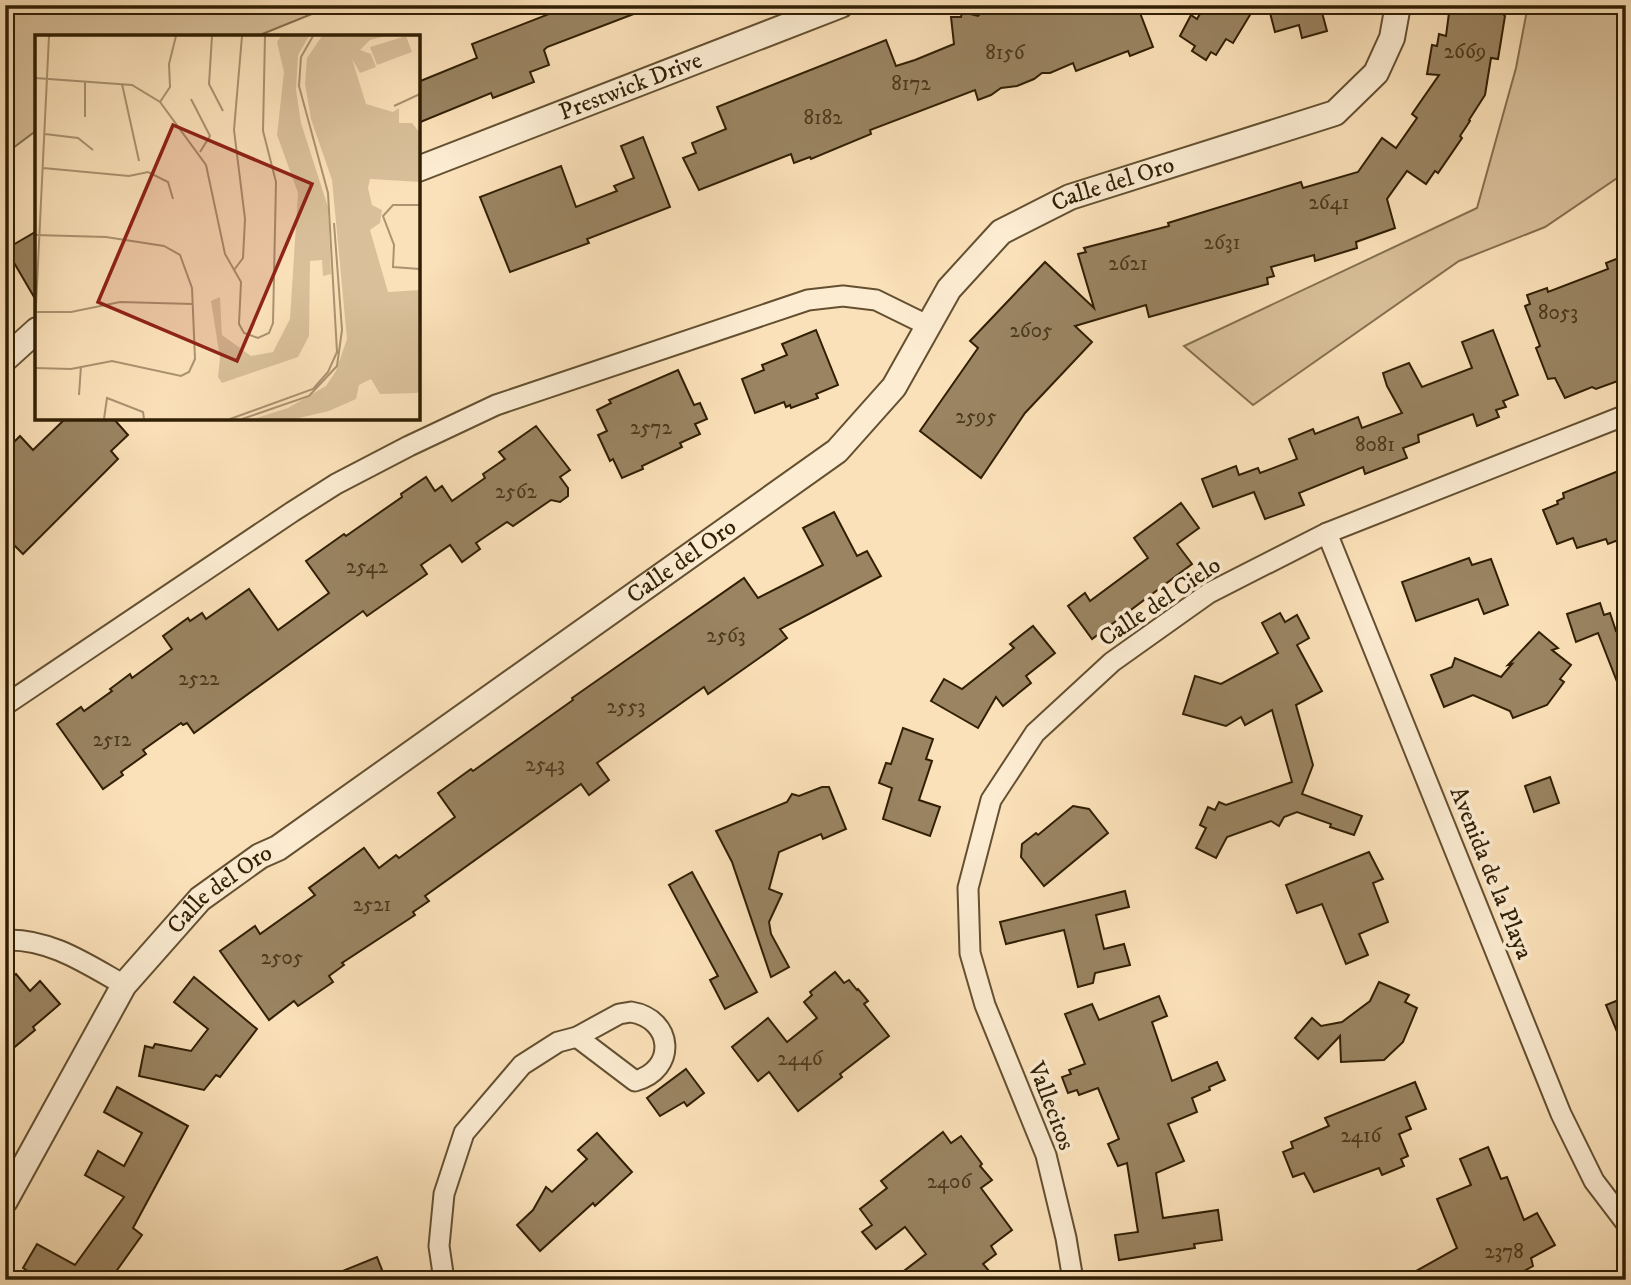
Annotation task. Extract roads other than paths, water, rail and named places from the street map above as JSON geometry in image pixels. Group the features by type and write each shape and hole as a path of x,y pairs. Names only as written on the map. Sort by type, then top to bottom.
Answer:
{"street":[{"name":"Prestwick Drive","path":"420,168 841,5"},
{"name":"Calle del Oro","path":"5,1200 124,985 200,899 260,856 300,833 837,451 894,387 949,289 1001,232 1070,198 1335,113 1376,73 1392,38 1398,5"},
{"path":"5,705 337,484 496,405 808,300 843,296 876,300 929,326"},
{"path":"5,359 35,332"},
{"name":"Calle del Cielo","path":"970,953 968,888 991,800 1035,733 1112,662 1209,593 1327,533 1626,415"},
{"name":"Avenida de la Playa","path":"1327,533 1561,1114 1594,1181 1626,1223"},
{"path":"5,940 24,939 66,953 124,985"},
{"name":"Vallecitos","path":"970,953 985,1006 1046,1155 1073,1280"},
{"path":"443,1280 439,1246 444,1194 464,1133 522,1065 558,1042 577,1037"}]}
